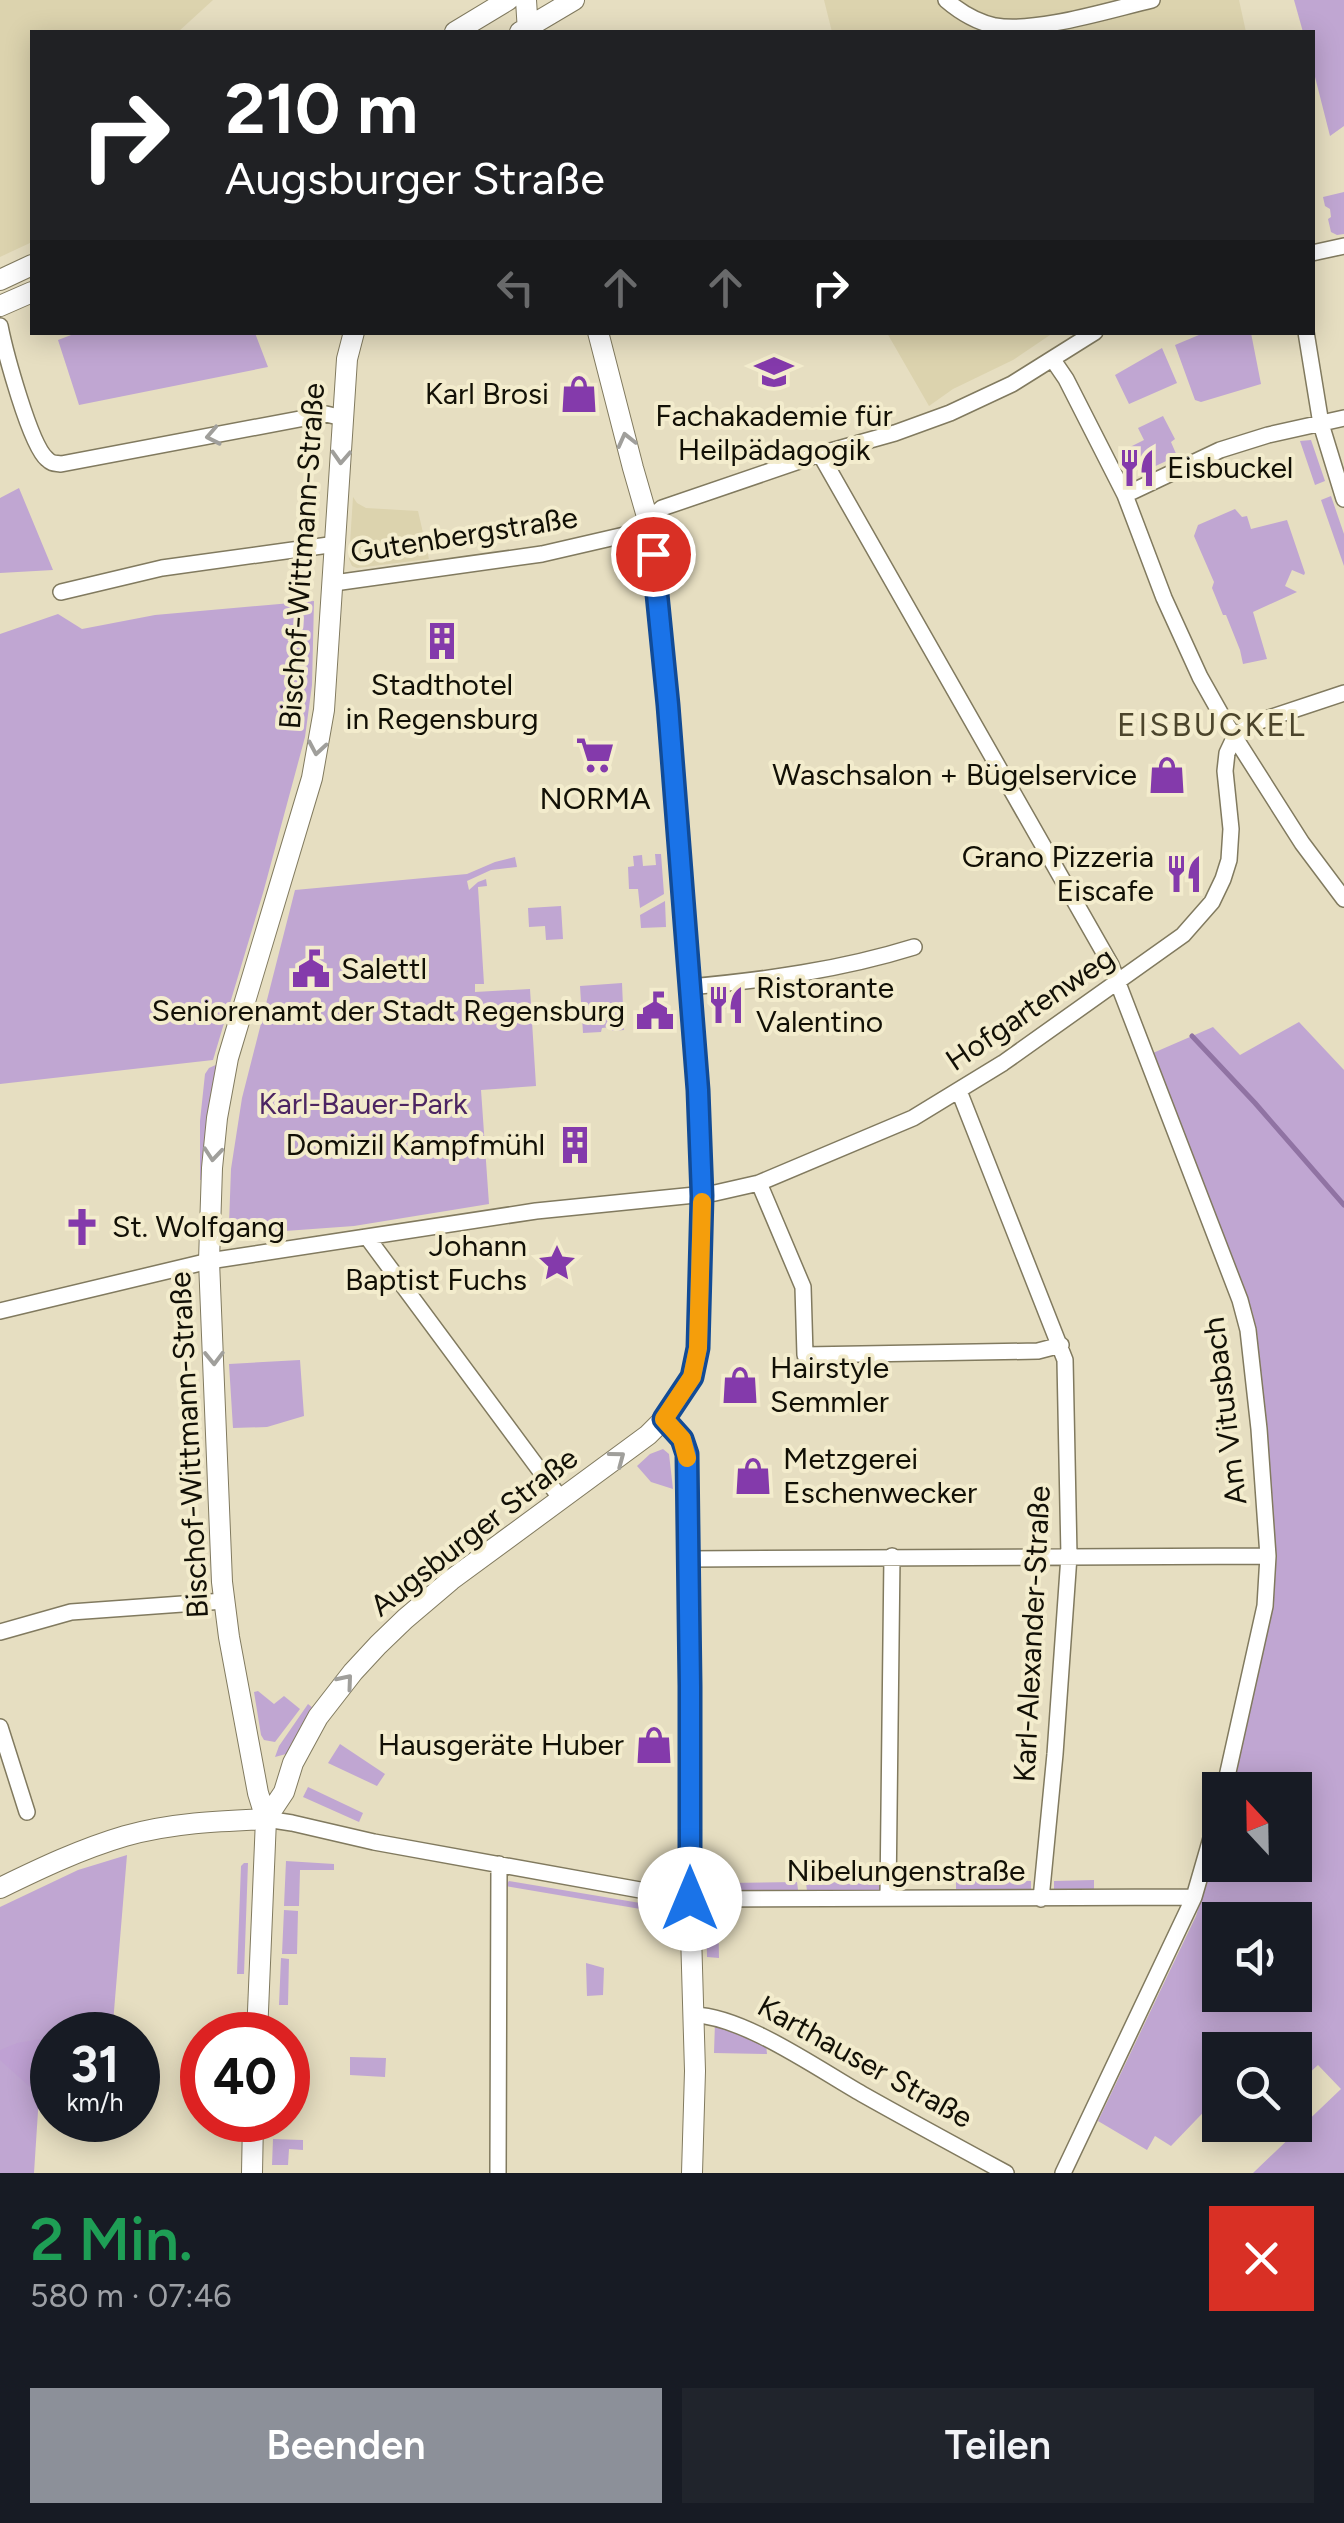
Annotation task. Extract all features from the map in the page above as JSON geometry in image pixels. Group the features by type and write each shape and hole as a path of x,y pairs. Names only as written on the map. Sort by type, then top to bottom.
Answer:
{"street":[{"path":"458,30 508,0"},
{"path":"525,30 526,0"},
{"path":"946,0 976,20 1017,28 1152,0"},
{"path":"527,30 569,4"},
{"path":"552,30 555,19 569,4"},
{"path":"1315,251 1344,246"},
{"path":"0,280 30,266"},
{"path":"30,293 1,315 3,357 43,456 51,462 61,464 326,414 343,418"},
{"name":"Bischof-Wittmann-Straße","path":"342,335 348,359"},
{"name":"Bischof-Wittmann-Straße","path":"266,1819 224,1601 210,1261 212,1168 228,1058 312,778 324,710 343,418 353,335"},
{"path":"599,335 648,520 668,705 698,1090 702,1196"},
{"name":"Gutenbergstraße","path":"334,584 542,554 633,533 662,508 929,422 1012,384 1091,335"},
{"path":"1306,335 1321,424 1344,499"},
{"path":"1053,360 1125,495 1200,677 1302,844 1344,899"},
{"path":"1125,495 1220,450 1344,418"},
{"name":"Am Vitusbach","path":"820,454 1111,964 1240,1300 1248,1330 1268,1556 1265,1606 1228,1772"},
{"path":"61,592 162,568 336,544"},
{"path":"1235,736 1254,723 1344,693"},
{"name":"Hofgartenweg","path":"0,1310 210,1261 536,1211 702,1196 759,1183 913,1118 960,1091 1118,983 1184,935 1212,902 1229,860 1225,771 1227,753 1235,736"},
{"path":"689,987 844,966 914,947"},
{"name":"Karl-Alexander-Straße","path":"960,1091 1065,1360 1069,1556 1041,1899"},
{"path":"759,1183 803,1287 805,1355 1038,1352 1060,1345"},
{"name":"Augsburger Straße","path":"258,2012 266,1819 284,1792 293,1763 318,1717 353,1672 405,1620 452,1580 648,1436 664,1419 692,1377 698,1348 702,1196"},
{"path":"367,1237 561,1499"},
{"path":"664,1419 682,1439 687,1454 695,2134 692,2173"},
{"path":"888,1896 892,1556"},
{"path":"688,1558 1268,1556"},
{"path":"0,1632 71,1612 224,1601"},
{"path":"0,1727 27,1812"},
{"path":"253,1763 293,1763"},
{"path":"0,1888 72,1855 128,1836 187,1824 266,1819"},
{"name":"Nibelungenstraße","path":"266,1819 690,1899 1194,1897"},
{"path":"498,2173 499,1864"},
{"path":"1064,2173 1194,1897 1202,1869"},
{"name":"Karthauser Straße","path":"694,2016 712,2016 745,2028 1006,2173"},
{"path":"252,2173 253,2142"}],"shaded area":[{"path":"0,0 213,0 180,30 30,30 30,243 0,257"},
{"path":"824,0 1239,0 1246,30 832,30"},
{"path":"888,335 1050,335 1013,360 953,389 929,406"},
{"path":"353,497 366,508 418,511 429,559 352,566 349,559"},
{"path":"30,2041 30,2087 0,2060 0,2050"}],"green space":[{"path":"1294,0 1344,0 1344,126 1330,136 1315,77 1315,30 1302,30"},
{"path":"1344,192 1344,234 1337,235 1331,232 1330,209 1323,197"},
{"path":"71,335 256,335 268,367 79,405 58,340"},
{"path":"1199,335 1251,335 1261,384 1201,402 1195,400 1175,345"},
{"path":"1162,348 1177,383 1129,404 1115,375"},
{"path":"1163,416 1175,439 1171,442 1177,456 1147,470 1144,464 1137,466 1133,458 1125,462 1120,452 1144,440 1138,428"},
{"path":"1311,440 1325,481 1315,485 1300,441"},
{"path":"19,488 53,570 0,573 0,498"},
{"path":"1331,496 1344,534 1344,566 1321,500"},
{"path":"1235,509 1242,517 1247,516 1251,529 1287,520 1305,573 1292,570 1285,586 1297,592 1253,612 1267,659 1243,664 1194,536 1198,525"},
{"path":"314,601 312,685 305,737 213,1060 0,1084 0,634 58,614 82,629 155,615"},
{"path":"655,854 661,854 664,894 640,908 638,889 629,889 628,867 634,866 633,856 642,855 643,866 656,865"},
{"name":"Karl-Bauer-Park","path":"515,857 517,867 491,870 467,881 469,890 486,879 487,886 478,887 484,984 475,984 475,992 530,989 536,1086 481,1090 489,1204 354,1226 234,1232 229,1224 231,1169 242,1098 295,890 467,874"},
{"path":"665,901 666,927 641,928 640,915"},
{"path":"561,906 563,939 546,940 545,926 529,927 528,908"},
{"path":"622,983 624,1030 612,1031 611,1027 583,1033 580,986"},
{"path":"1299,1022 1344,1070 1344,2173 1253,2173 1285,2142 1312,2142 1312,2117 1341,2089 1318,2065 1312,2070 1312,2032 1202,2032 1202,2114 1171,2146 1155,2136 1147,2150 1098,2121 1196,1916 1206,1882 1312,1882 1312,1772 1237,1772 1275,1580 1276,1552 1257,1332 1153,1053 1213,1027 1240,1055"},
{"path":"218,1064 204,1180 200,1180 205,1074"},
{"path":"300,1360 304,1416 267,1427 233,1428 229,1364"},
{"path":"663,1449 669,1454 673,1489 651,1482 637,1466"},
{"path":"254,1692 274,1704 284,1696 300,1709 275,1742 264,1740 261,1735"},
{"path":"308,1704 313,1708 286,1754 275,1757 279,1746"},
{"path":"340,1744 385,1774 377,1786 328,1763"},
{"path":"308,1787 363,1813 359,1822 303,1797"},
{"path":"127,1855 114,2012 30,2012 30,2142 36,2142 34,2173 0,2173 0,1907 78,1870"},
{"path":"286,1861 334,1864 334,1870 300,1870 299,1906 284,1906"},
{"path":"248,1863 244,1974 237,1974 241,1866"},
{"path":"1094,1880 1094,1890 1054,1890 1054,1881"},
{"path":"509,1881 664,1907 664,1913 505,1886"},
{"path":"879,1881 879,1890 807,1891 806,1883"},
{"path":"956,1881 1031,1881 1031,1890 956,1889"},
{"path":"797,1882 798,1890 725,1892 725,1883"},
{"path":"706,1908 718,1908 719,1958 707,1957"},
{"path":"284,1910 298,1911 297,1954 282,1954"},
{"path":"281,1958 289,1959 288,2005 279,2005"},
{"path":"586,1963 604,1968 603,1995 587,1996"},
{"path":"715,2022 766,2044 767,2054 714,2053"},
{"path":"350,2057 386,2058 385,2077 350,2075"},
{"path":"273,2142 303,2142 303,2150 289,2149 288,2165 272,2165"}],"waterway":[{"path":"1192,1036 1344,1205"}],"slow traffic":[{"path":"687,1458 682,1439 664,1419 692,1377 698,1348 702,1202"}],"place":[{"name":"Fachakademie für Heilpädagogik","path":"774,372"},
{"name":"Karl Brosi","path":"579,394"},
{"name":"Eisbuckel","path":"1137,468"},
{"name":"Stadthotel in Regensburg","path":"442,641"},
{"name":"NORMA","path":"595,755"},
{"name":"Waschsalon + Bügelservice","path":"1167,775"},
{"name":"Grano Pizzeria Eiscafe","path":"1184,874"},
{"name":"Salettl","path":"311,969"},
{"name":"Ristorante Valentino","path":"726,1005"},
{"name":"Seniorenamt der Stadt Regensburg","path":"655,1011"},
{"name":"Domizil Kampfmühl","path":"575,1145"},
{"name":"St. Wolfgang","path":"82,1227"},
{"name":"Johann Baptist Fuchs","path":"557,1263"},
{"name":"Hairstyle Semmler","path":"740,1385"},
{"name":"Metzgerei Eschenwecker","path":"753,1476"},
{"name":"Hausgeräte Huber","path":"654,1745"}],"district":[{"name":"EISBUCKEL","path":"1212,725"}],"route":[{"path":"653,554 698,1090 702,1196 698,1348 692,1377 664,1419 682,1439 687,1454 690,1899"}]}
